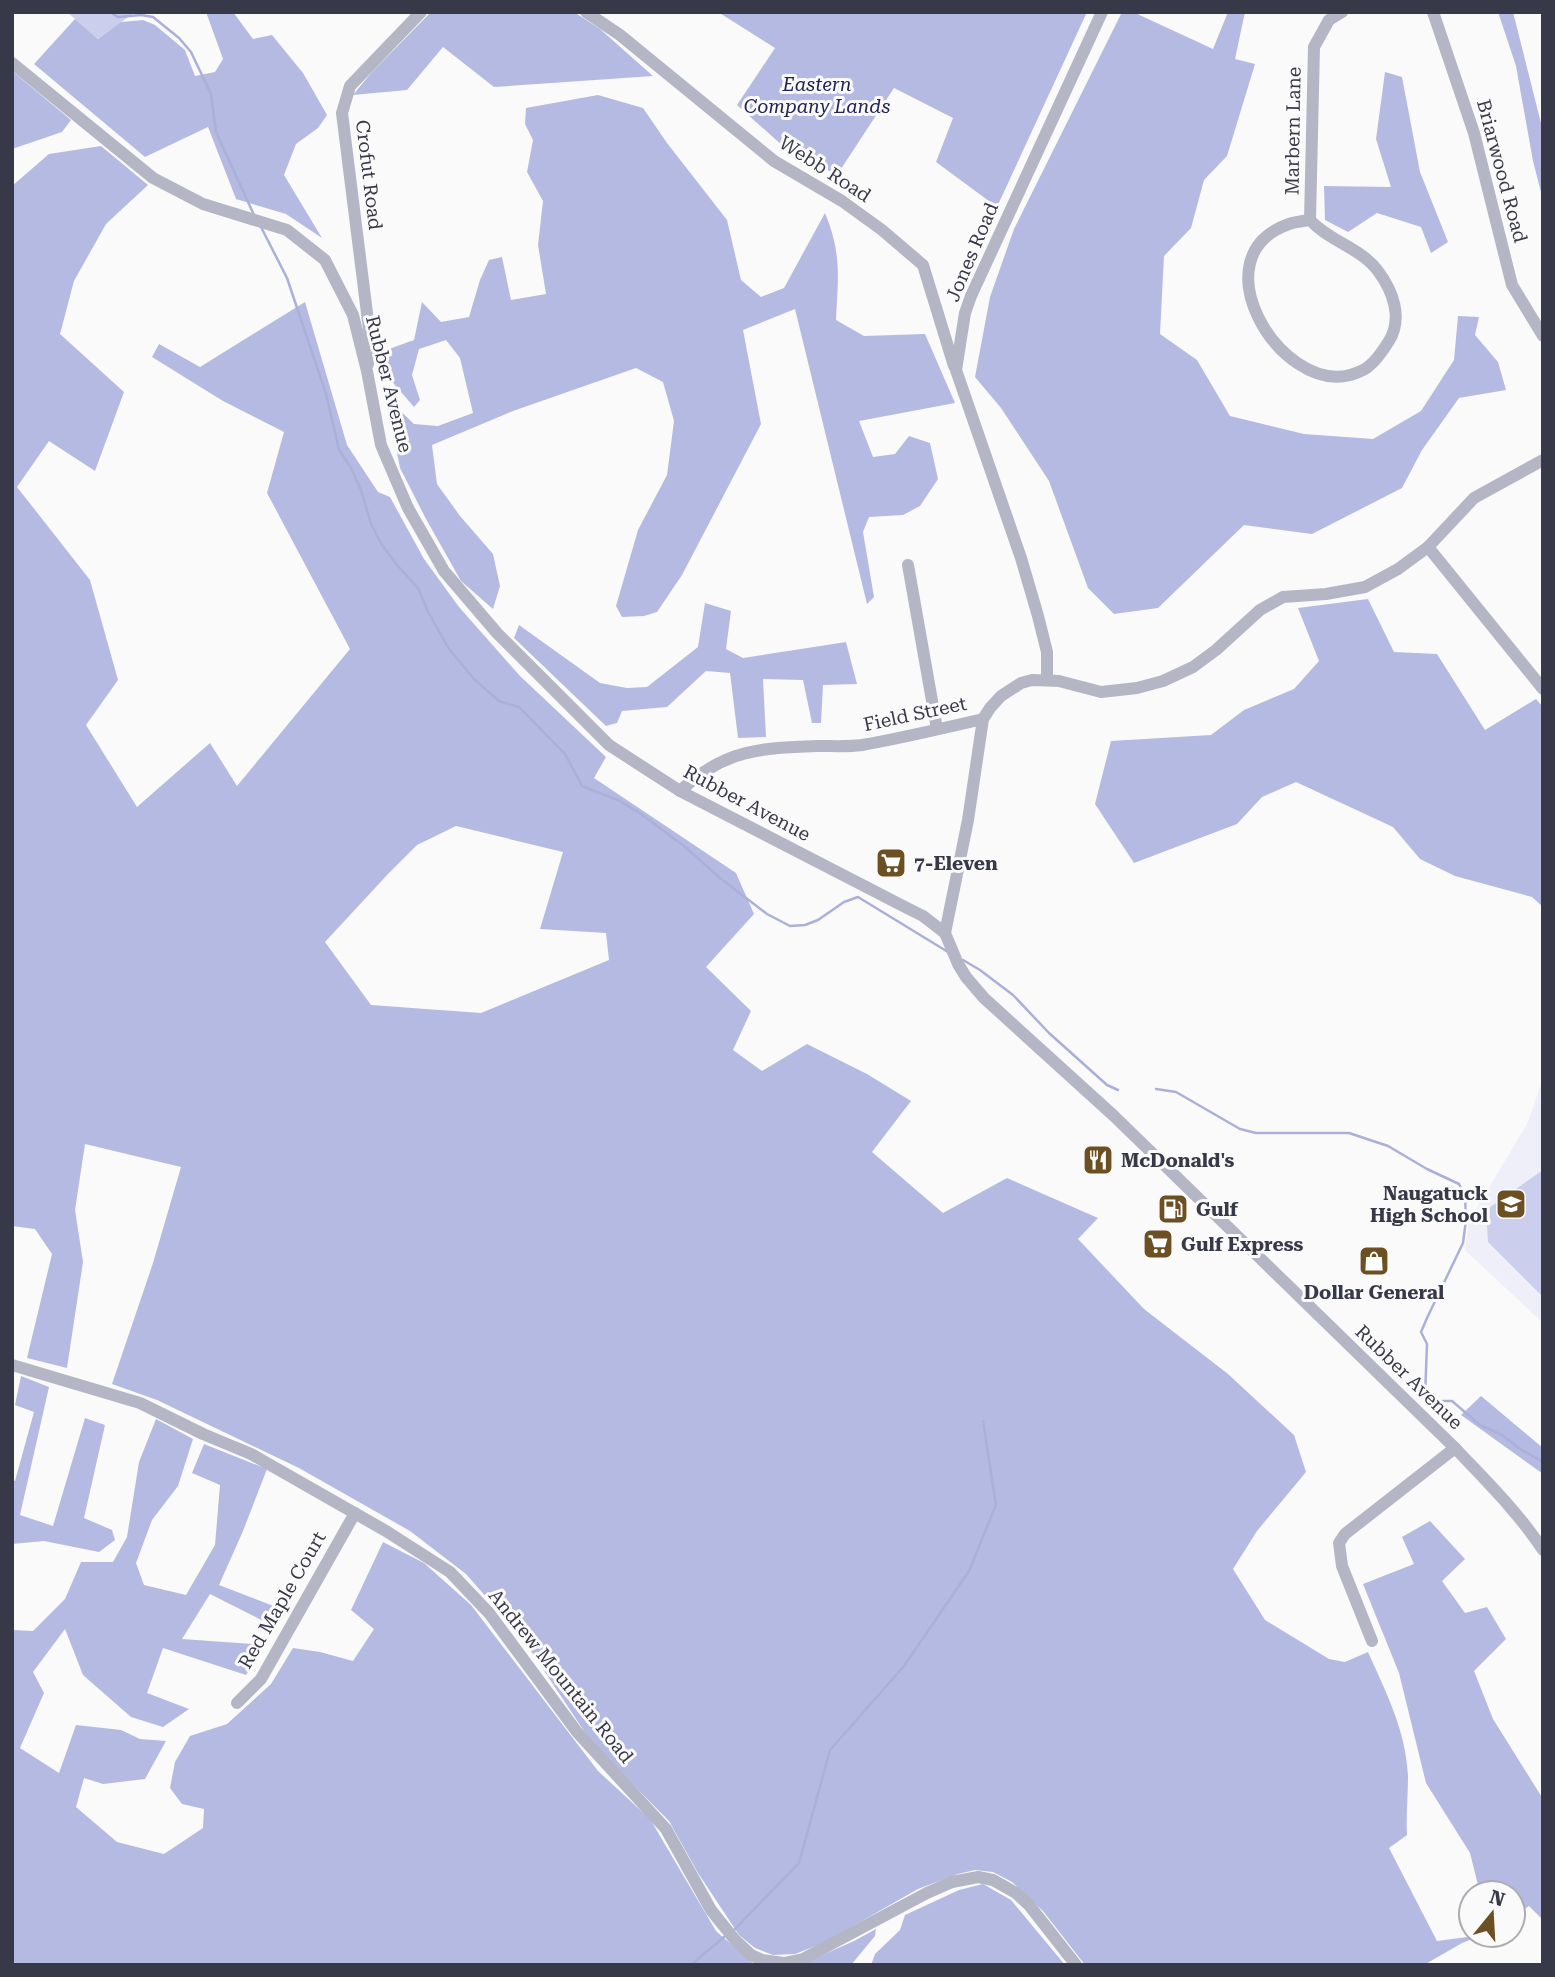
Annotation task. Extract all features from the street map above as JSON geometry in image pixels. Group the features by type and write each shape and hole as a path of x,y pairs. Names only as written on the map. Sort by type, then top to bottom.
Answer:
{"street":[{"name":"Crofut Road","path":"367,372 371,345 342,113 350,86 421,12"},
{"name":"Webb Road","path":"586,12 620,35 774,161 842,201 882,230 922,265 956,370"},
{"name":"Jones Road","path":"1047,679 1046,652 1021,558 956,370 965,313 971,296 1102,12"},
{"name":"Marbern Lane","path":"1310,220 1280,228 1258,247 1249,264 1247,282 1250,300 1259,320 1290,358 1310,371 1328,377 1344,376 1369,367 1381,352 1391,337 1395,304 1389,286 1376,268 1364,257 1318,229 1310,220 1314,47 1329,20 1342,12"},
{"name":"Briarwood Road","path":"1433,12 1474,132 1512,285 1543,336"},
{"name":"Rubber Avenue","path":"12,63 153,178 203,204 287,230 326,260 353,315 381,445 408,508 444,571 497,633 608,745 680,791 914,911 945,936 966,977 984,998 1114,1116 1455,1448 1503,1498 1543,1550"},
{"name":"Field Street","path":"680,791 696,776 726,759 767,748 859,745 983,719 1001,696 1032,680 1047,679 1101,692 1129,690 1163,681 1193,667 1260,610 1283,597 1326,594 1365,587 1398,569 1429,547 1474,498 1543,460"},
{"path":"1429,547 1543,688"},
{"path":"908,565 937,729"},
{"path":"945,936 968,820 983,719"},
{"name":"Andrew Mountain Road","path":"12,1365 154,1409 263,1460 436,1562 471,1593 512,1643 584,1741 658,1820 671,1837 711,1910 751,1955 771,1962 803,1959 936,1889 978,1877 993,1880 1016,1892 1076,1965"},
{"path":"1372,1640 1342,1566 1339,1544 1345,1534 1455,1448"},
{"name":"Red Maple Court","path":"237,1703 261,1679 355,1513"}],"shaded area":[{"path":"67,12 135,12 98,39"},
{"name":"Naugatuck High School","path":"1543,1079 1543,1323 1465,1250 1469,1221 1527,1124"},
{"path":"1543,1170 1543,1297 1488,1242 1486,1210"}],"green space":[{"path":"206,12 233,12 253,39 272,35 303,73 327,115 318,128 296,144 284,175 322,238 286,214 236,199 208,127 145,157 34,64 75,19 98,39 121,22 143,20 155,25 185,50 195,76 215,72 223,59"},
{"path":"431,12 574,12 600,29 653,76 494,87 443,47 407,90 353,95"},
{"name":"Eastern Company Lands","path":"718,12 1087,12 997,207 936,162 953,118 894,88 837,175 784,147 737,105 775,48"},
{"path":"1122,12 1133,12 1213,49 1228,12 1245,12 1235,59 1255,64 1227,156 1204,180 1191,228 1164,256 1160,334 1197,360 1230,416 1304,434 1373,439 1421,411 1454,360 1458,316 1479,317 1475,335 1498,362 1506,390 1459,398 1422,450 1402,488 1312,534 1244,525 1158,608 1114,614 1088,588 1049,481 1001,408 975,377 990,297 1014,229"},
{"path":"1498,12 1513,12 1543,131 1543,200 1516,66"},
{"path":"12,71 71,120 62,132 12,149"},
{"path":"1385,72 1402,77 1420,172 1448,242 1431,253 1421,227 1377,213 1348,232 1325,220 1324,186 1391,187 1376,139"},
{"path":"598,95 643,108 727,220 741,280 761,297 784,288 825,213 836,254 836,320 864,336 925,334 955,403 859,421 873,457 895,454 909,436 930,443 938,479 920,506 903,515 869,517 863,532 874,597 867,604 795,309 743,330 761,424 682,575 657,612 644,616 622,617 616,606 638,530 667,475 674,421 663,382 636,368 513,411 432,445 437,484 493,554 500,586 493,609 461,581 426,519 400,468 386,397 414,424 438,426 473,413 460,358 446,340 419,349 412,375 420,400 414,407 388,377 384,368 389,349 414,340 422,302 441,322 469,317 489,260 502,257 511,300 546,294 538,245 543,201 527,172 533,140 525,124 526,108"},
{"path":"101,146 148,185 106,224 74,281 60,334 124,392 95,471 49,441 17,487 90,580 118,680 86,725 137,807 210,743 237,786 350,649 267,493 284,432 223,401 152,357 159,344 200,367 305,302 347,445 378,492 390,497 424,559 459,607 520,676 606,757 594,778 736,873 754,914 706,967 751,1011 733,1050 762,1071 807,1044 867,1074 911,1101 872,1152 943,1213 1007,1178 1098,1218 1078,1239 1144,1309 1228,1374 1294,1435 1306,1472 1257,1531 1233,1569 1265,1620 1329,1659 1345,1662 1368,1652 1394,1712 1403,1743 1408,1776 1407,1835 1389,1848 1437,1941 1457,1938 1457,1946 1424,1965 1085,1965 1043,1911 1012,1882 993,1872 975,1870 918,1889 823,1943 795,1954 773,1955 755,1948 739,1935 698,1873 669,1821 592,1743 523,1639 466,1574 410,1531 299,1468 157,1400 112,1384 153,1263 181,1167 85,1144 75,1210 83,1262 67,1368 27,1358 52,1254 35,1229 12,1226 12,186 49,154","holes":["456,826 563,852 540,929 606,933 609,960 481,1013 371,1005 325,942 417,845"]},
{"path":"1368,599 1394,652 1437,654 1485,730 1536,699 1543,707 1543,907 1532,897 1455,876 1420,859 1393,827 1296,782 1262,797 1237,824 1134,863 1095,804 1111,741 1211,735 1244,710 1294,689 1319,661 1298,608"},
{"path":"705,603 731,611 726,649 743,658 846,642 857,684 823,685 821,723 812,723 803,680 763,679 766,737 738,738 730,673 706,671 667,707 622,711 617,723 606,726 514,638 519,625 600,683 627,688 647,687 698,647"},
{"path":"21,1376 49,1387 20,1515 53,1526 85,1418 105,1425 84,1518 112,1530 115,1540 99,1552 44,1541 12,1544 12,1480 15,1481 34,1412 15,1405"},
{"path":"1481,1396 1543,1448 1543,1474 1461,1415"},
{"path":"156,1419 193,1439 178,1486 152,1520 136,1563 144,1585 186,1595 215,1545 220,1485 192,1473 204,1444 267,1469 219,1585 276,1607 273,1626 210,1594 182,1639 265,1645 246,1675 163,1648 147,1693 189,1709 163,1727 131,1717 83,1675 65,1629 33,1672 44,1693 20,1748 59,1773 76,1725 121,1730 140,1739 166,1741 145,1779 103,1784 84,1778 76,1807 117,1842 164,1854 203,1828 204,1809 182,1804 170,1788 175,1762 190,1736 227,1724 271,1684 293,1648 353,1661 374,1629 351,1610 383,1542 424,1563 471,1605 598,1771 650,1819 716,1931 755,1965 12,1965 12,1630 33,1631 65,1599 81,1562 113,1562 127,1537 139,1462"},
{"path":"1430,1521 1465,1559 1442,1581 1465,1613 1487,1607 1506,1639 1474,1671 1493,1719 1543,1799 1543,1920 1529,1906 1527,1907 1527,1879 1476,1879 1470,1853 1426,1783 1399,1673 1363,1584 1414,1564 1402,1537"},
{"path":"983,1884 1011,1900 1065,1965 871,1965 875,1954 900,1930 905,1915 959,1890"},
{"path":"876,1929 875,1936 851,1965 800,1965 854,1941"}],"waterway":[{"path":"110,12 118,17 153,17 179,38 191,52 211,94 216,132 254,215"},
{"path":"261,227 287,278 326,394 339,450 361,490 371,524 382,545 418,588 449,649 474,679 499,701 519,707 565,754 582,786 620,801 641,814 767,914 790,926 805,925 818,920 844,902 858,897 948,952"},
{"path":"963,960 1013,995 1049,1033 1107,1085 1118,1090"},
{"path":"1156,1089 1176,1092 1240,1129 1256,1133 1349,1133 1388,1146 1459,1184 1465,1196 1463,1243 1421,1332 1427,1344 1425,1396 1432,1401 1452,1401 1480,1425 1502,1435 1543,1462"},
{"path":"733,1931 799,1863 830,1750 904,1666 969,1571 996,1505 983,1421"},
{"path":"691,1965 724,1937"}],"place":[{"name":"7-Eleven","path":"891,863"},
{"name":"McDonald's","path":"1098,1160"},
{"name":"Naugatuck High School","path":"1511,1204"},
{"name":"Gulf","path":"1173,1209"},
{"name":"Gulf Express","path":"1158,1244"},
{"name":"Dollar General","path":"1374,1261"}]}
